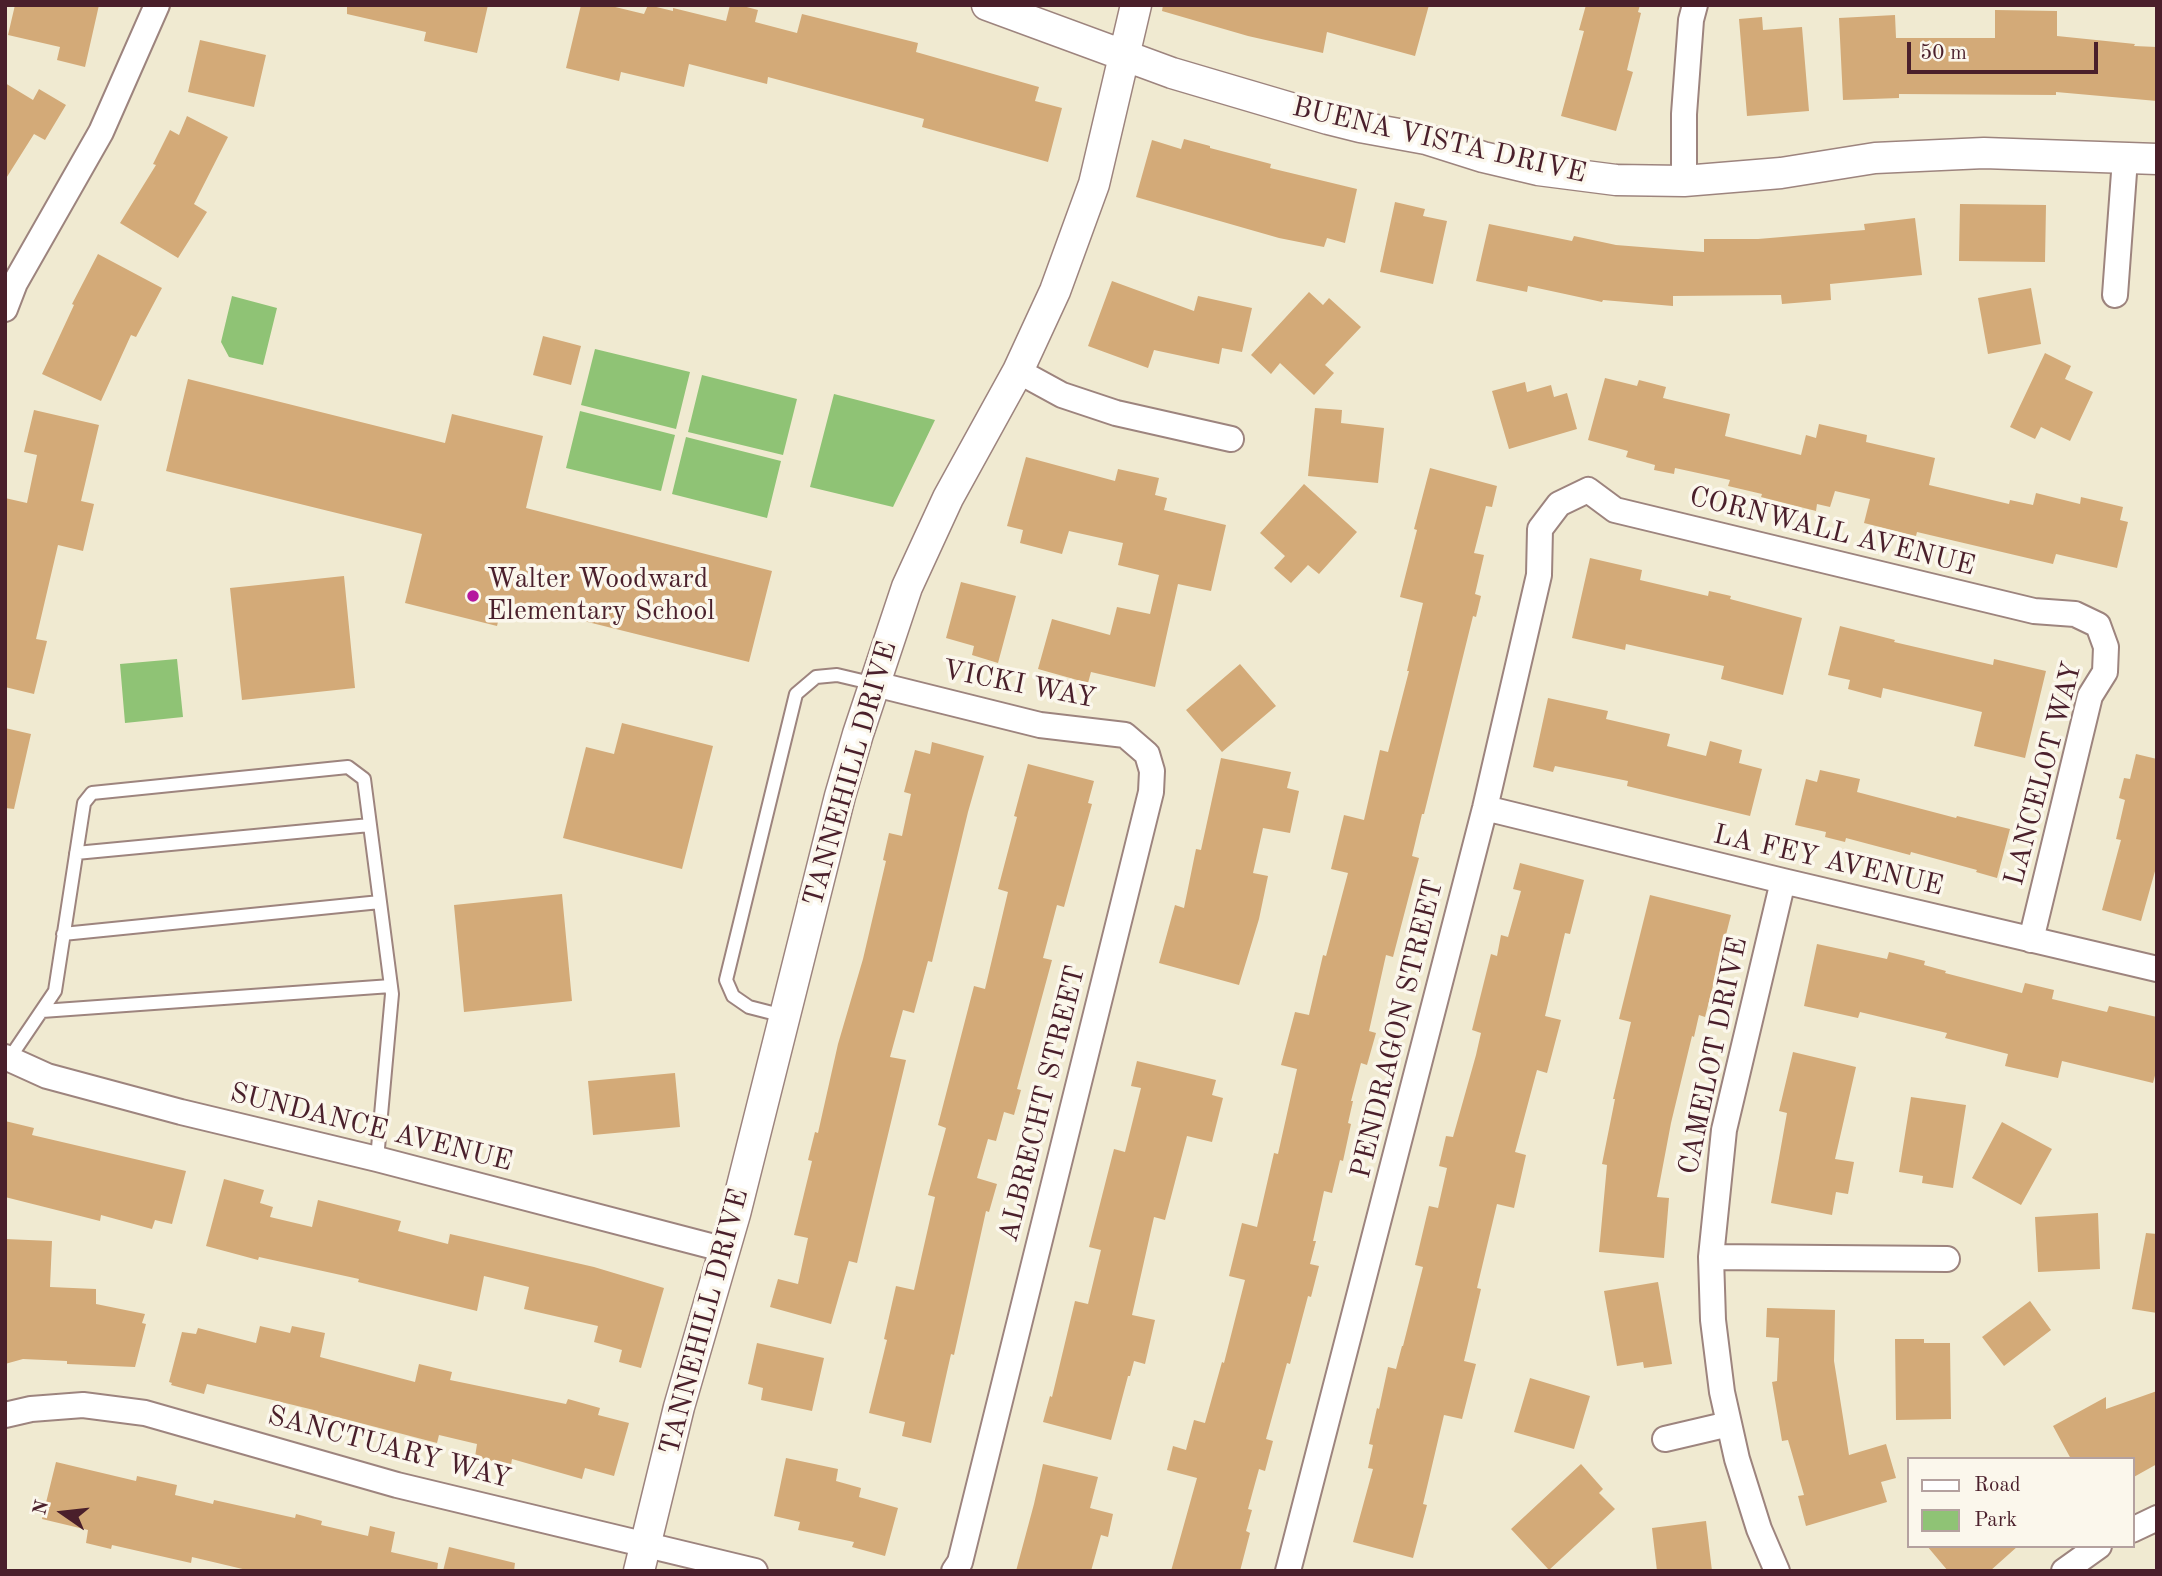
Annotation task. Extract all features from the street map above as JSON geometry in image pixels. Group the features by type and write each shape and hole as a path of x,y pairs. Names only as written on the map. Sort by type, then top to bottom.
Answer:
{"street":[{"path":"5,309 15,283 101,132 157,5"},
{"name":"BUENA VISTA DRIVE","path":"987,5 1172,73 1328,119 1426,139 1483,157 1538,170 1616,180 1684,181 1781,173 1875,159 1984,153 2157,159"},
{"name":"TANNEHILL DRIVE","path":"642,1557 680,1407 726,1250 840,796 875,684 907,587 948,498 1018,371 1055,291 1094,184 1136,5"},
{"path":"1684,181 1684,114 1691,20 1695,5"},
{"path":"2115,295 2125,159"},
{"path":"1018,371 1062,395 1116,413 1231,439"},
{"name":"CORNWALL AVENUE","path":"1559,504 1588,490 1615,510 2034,611 2075,614 2098,625"},
{"name":"PENDRAGON STREET","path":"1288,1571 1485,808 1539,575 1540,529 1559,504"},
{"name":"LANCELOT WAY","path":"2031,940 2090,696 2105,672 2106,647 2098,625"},
{"name":"VICKI WAY","path":"875,684 1040,724 1125,735 1147,754"},
{"name":"ALBRECHT STREET","path":"954,1571 960,1562 1151,792 1152,771 1147,754"},
{"name":"LA FEY AVENUE","path":"1485,808 2157,969"},
{"name":"CAMELOT DRIVE","path":"1777,1571 1759,1529 1737,1459 1722,1392 1713,1320 1711,1257 1724,1129 1783,881"},
{"name":"SUNDANCE AVENUE","path":"7,1058 47,1076 181,1112 377,1159 726,1250"},
{"path":"1711,1257 1947,1259"},
{"name":"SANCTUARY WAY","path":"5,1415 31,1409 83,1405 145,1413 642,1557 755,1571"},
{"path":"1665,1439 1729,1424"},
{"path":"2134,1529 2157,1518"},
{"path":"2064,1571 2096,1548"}],"lane":[{"path":"785,1016 749,1007 733,996 726,980 796,694 816,677 837,675 875,684"},
{"path":"7,1058 55,991 84,803 92,793 348,767 364,779 392,994 377,1159"},
{"path":"76,853 370,825"},
{"path":"64,934 380,902"},
{"path":"42,1011 391,986"}],"green space":[{"path":"232,296 277,308 263,365 229,357 221,342"},
{"path":"595,349 690,372 676,429 581,405"},
{"path":"702,375 797,399 783,455 688,432"},
{"path":"834,394 935,420 893,507 810,487"},
{"path":"580,411 675,435 661,491 566,468"},
{"path":"686,437 781,461 767,518 672,494"},
{"path":"177,659 183,717 125,723 120,664"}],"building":[{"path":"15,5 99,5 85,67 57,60 60,47 8,35"},
{"path":"347,5 488,5 477,53 424,41 426,32 347,14"},
{"path":"581,5 607,5 644,14 648,5 726,21 730,5 739,5 758,10 755,22 797,33 802,14 918,43 916,52 1039,87 1035,101 1062,108 1048,162 922,127 924,119 768,77 767,84 689,64 684,87 621,72 619,81 566,68"},
{"path":"1163,5 1429,5 1415,56 1327,32 1323,53 1248,36 1162,11"},
{"path":"1586,5 1640,5 1638,12 1641,13 1627,70 1633,72 1616,131 1561,116 1584,31 1579,30"},
{"path":"1995,10 2057,11 2057,36 2157,47 2157,101 2056,92 2056,95 1899,94 1899,98 1843,100 1839,18 1895,15 1896,38 1995,38"},
{"path":"1762,17 1763,30 1802,27 1809,111 1747,116 1739,19"},
{"path":"200,40 266,55 254,107 188,92"},
{"path":"5,83 33,100 39,89 66,105 45,140 34,134 5,180"},
{"path":"187,116 228,137 194,204 207,212 178,258 120,223 156,165 153,164 170,130 179,135"},
{"path":"1184,139 1271,164 1270,168 1357,189 1345,243 1327,238 1324,247 1279,238 1136,197 1152,140 1181,149"},
{"path":"1395,202 1425,209 1423,216 1447,221 1433,284 1380,272"},
{"path":"1960,204 2046,205 2045,262 1959,261"},
{"path":"1915,218 1922,275 1830,284 1831,300 1782,304 1781,295 1673,296 1673,306 1602,302 1528,286 1527,292 1476,281 1489,224 1572,241 1574,236 1616,245 1704,252 1704,239 1758,239 1865,230 1864,224"},
{"path":"98,254 162,288 136,337 131,335 101,401 42,374 74,305 72,304"},
{"path":"1112,281 1194,311 1198,296 1252,308 1242,352 1222,348 1219,364 1154,350 1148,368 1088,346"},
{"path":"2031,288 2041,344 1988,354 1978,298"},
{"path":"1309,292 1323,305 1329,298 1361,327 1325,365 1334,373 1314,395 1280,363 1271,374 1251,355"},
{"path":"543,336 581,346 571,385 533,375"},
{"path":"2045,353 2071,366 2065,379 2093,392 2070,441 2041,427 2035,439 2010,427"},
{"path":"1605,378 1637,386 1639,380 1666,387 1663,398 1730,414 1725,436 1801,455 1806,435 1816,438 1819,424 1867,435 1866,442 1935,458 1929,485 2009,504 2010,500 2033,505 2036,493 2080,504 2081,497 2123,507 2120,520 2128,522 2117,568 2056,554 2053,564 1917,532 1916,536 1864,523 1870,499 1835,491 1830,507 1817,504 1816,511 1728,486 1730,480 1675,468 1674,474 1654,470 1655,465 1626,457 1628,451 1588,440"},
{"path":"188,379 445,443 452,414 543,436 526,508 772,571 749,662 503,601 497,626 405,603 422,534 166,471"},
{"path":"1525,382 1527,392 1551,385 1554,397 1567,393 1577,429 1509,449 1492,391"},
{"path":"1315,408 1342,410 1341,423 1384,428 1378,483 1308,476"},
{"path":"34,410 99,425 81,501 94,504 83,551 58,545 36,639 47,641 34,694 5,687 5,498 27,503 37,455 24,452"},
{"path":"1026,457 1115,481 1118,469 1159,478 1155,495 1167,498 1164,510 1226,525 1211,591 1178,584 1155,687 1091,672 1088,683 1038,669 1052,619 1110,635 1117,607 1150,614 1159,575 1118,565 1123,543 1069,531 1062,554 1020,543 1023,530 1007,526"},
{"path":"1430,468 1497,486 1492,507 1486,506 1474,553 1484,555 1475,594 1481,596 1476,617 1473,616 1422,814 1412,856 1419,858 1393,957 1386,955 1369,1031 1376,1033 1367,1065 1361,1063 1351,1101 1348,1123 1351,1124 1343,1161 1340,1160 1332,1193 1324,1191 1310,1264 1319,1266 1290,1364 1287,1363 1266,1439 1273,1441 1265,1471 1259,1469 1248,1509 1252,1510 1246,1531 1250,1533 1240,1571 1171,1571 1197,1478 1167,1470 1173,1446 1186,1450 1194,1420 1205,1423 1222,1362 1224,1363 1245,1280 1229,1276 1242,1223 1257,1227 1274,1153 1278,1154 1297,1069 1281,1065 1295,1012 1309,1015 1323,955 1326,956 1348,873 1331,869 1344,815 1364,820 1380,750 1388,752 1423,603 1400,597"},
{"path":"1304,484 1357,532 1319,574 1308,565 1291,583 1274,568 1285,556 1260,533"},
{"path":"1590,558 1642,570 1640,580 1708,596 1709,591 1731,596 1730,599 1802,618 1783,695 1721,679 1724,666 1626,644 1625,650 1572,638"},
{"path":"344,576 355,688 242,700 230,588"},
{"path":"961,582 1016,596 998,663 972,655 974,646 946,638"},
{"path":"1840,626 1895,640 1894,642 1993,665 1994,659 2046,671 2025,758 1974,746 1982,712 1883,688 1881,698 1848,689 1850,680 1828,675"},
{"path":"1240,664 1276,706 1222,752 1186,710"},
{"path":"1548,698 1608,711 1606,719 1670,734 1667,746 1706,756 1710,741 1742,750 1739,763 1762,769 1750,816 1627,786 1628,781 1555,766 1553,772 1533,767"},
{"path":"622,723 713,746 682,869 563,838 586,747 614,754"},
{"path":"5,728 31,734 14,809 5,808"},
{"path":"932,742 984,756 932,962 928,961 914,1013 903,1010 890,1057 906,1060 857,1263 849,1261 831,1324 770,1307 778,1279 798,1284 808,1238 794,1235 812,1161 808,1160 815,1132 818,1133 838,1044 863,959 886,861 883,860 889,833 902,836 911,794 904,792 915,750 930,754"},
{"path":"2136,754 2157,759 2157,864 2141,921 2102,910 2121,840 2116,839 2125,800 2119,798 2124,778 2130,779"},
{"path":"1221,758 1291,772 1287,788 1299,791 1290,833 1263,828 1253,873 1268,876 1259,919 1239,985 1159,963 1175,905 1184,908 1196,849 1201,850"},
{"path":"1028,764 1094,781 1088,803 1092,804 1064,907 1057,905 1043,958 1052,960 1017,1089 1021,1090 1014,1115 1004,1112 996,1141 988,1139 977,1178 997,1184 989,1212 986,1211 931,1443 902,1436 905,1422 869,1413 887,1340 884,1339 896,1286 914,1290 935,1197 928,1195 946,1128 938,1125 974,986 985,989 1008,892 998,889"},
{"path":"1820,770 1860,779 1857,792 2010,829 1997,878 1911,852 1910,855 1846,838 1845,842 1825,837 1826,832 1795,825 1806,779 1817,782"},
{"path":"1520,863 1584,880 1570,934 1565,933 1545,1016 1561,1020 1547,1073 1537,1070 1515,1152 1526,1155 1514,1208 1497,1204 1477,1288 1481,1289 1464,1361 1476,1364 1462,1419 1444,1415 1423,1504 1427,1505 1413,1558 1353,1542 1373,1469 1368,1468 1373,1445 1369,1444 1377,1408 1379,1409 1388,1367 1396,1369 1403,1346 1423,1267 1415,1265 1429,1206 1438,1208 1447,1168 1439,1166 1446,1136 1453,1137 1476,1055 1481,1033 1472,1030 1491,954 1497,956 1501,935 1508,937 1521,891 1513,889"},
{"path":"562,894 572,1001 464,1012 454,905"},
{"path":"1650,895 1731,915 1705,1017 1699,1015 1694,1037 1692,1036 1671,1123 1657,1197 1669,1198 1664,1258 1599,1252 1607,1165 1602,1164 1613,1099 1631,1022 1619,1019"},
{"path":"1817,944 1887,959 1889,952 1925,961 1924,965 1946,971 1945,973 2022,993 2025,983 2054,990 2052,999 2107,1012 2109,1006 2157,1017 2157,1068 2153,1083 2062,1061 2058,1078 2005,1066 2008,1054 1945,1038 1947,1033 1860,1012 1858,1018 1804,1006"},
{"path":"1793,1052 1856,1067 1835,1159 1854,1162 1848,1194 1836,1192 1832,1215 1771,1203 1787,1113 1779,1111"},
{"path":"1137,1061 1216,1080 1212,1095 1223,1098 1212,1142 1187,1136 1165,1220 1154,1217 1132,1315 1155,1320 1145,1364 1134,1361 1128,1376 1111,1440 1043,1422 1050,1396 1052,1397 1075,1301 1088,1304 1101,1250 1089,1247 1114,1149 1125,1152 1141,1088 1131,1086"},
{"path":"675,1073 680,1127 593,1135 588,1081"},
{"path":"1911,1097 1966,1105 1953,1188 1922,1183 1923,1176 1899,1172"},
{"path":"5,1121 34,1128 32,1135 186,1171 172,1224 155,1220 152,1229 101,1215 100,1221 5,1197"},
{"path":"2002,1122 2052,1149 2021,1205 1972,1178"},
{"path":"224,1179 264,1190 260,1203 273,1207 270,1217 312,1227 318,1200 401,1221 398,1231 448,1244 450,1234 594,1267 664,1288 641,1368 619,1362 622,1350 594,1342 598,1326 524,1309 529,1287 484,1276 477,1311 358,1282 359,1279 259,1257 258,1260 206,1246"},
{"path":"2098,1213 2100,1269 2038,1272 2035,1217"},
{"path":"2146,1233 2157,1234 2157,1313 2132,1309"},
{"path":"5,1239 52,1241 50,1287 96,1289 96,1304 145,1314 142,1323 146,1324 135,1367 23,1359 5,1364"},
{"path":"1658,1282 1672,1364 1644,1368 1643,1362 1617,1366 1604,1291"},
{"path":"2030,1301 2051,1330 2004,1366 1982,1337"},
{"path":"1767,1308 1835,1310 1834,1361 1849,1455 1886,1444 1896,1478 1881,1482 1887,1502 1806,1526 1798,1496 1804,1495 1788,1440 1782,1441 1772,1382 1777,1381 1779,1338 1766,1337"},
{"path":"260,1326 290,1333 292,1326 325,1333 320,1357 415,1382 419,1364 452,1372 450,1380 566,1404 568,1399 600,1408 598,1415 629,1423 614,1476 585,1468 582,1479 512,1459 511,1465 475,1457 477,1444 439,1435 437,1443 207,1384 204,1394 171,1385 169,1382 182,1332 196,1334 198,1328 256,1343"},
{"path":"1895,1339 1924,1339 1924,1343 1950,1343 1951,1419 1896,1420"},
{"path":"757,1343 824,1358 812,1411 761,1400 763,1388 748,1384"},
{"path":"1530,1378 1590,1396 1574,1449 1514,1432"},
{"path":"2157,1391 2157,1464 2134,1477 2134,1457 2070,1457 2053,1426 2106,1397 2106,1409"},
{"path":"786,1458 838,1469 836,1481 861,1488 859,1497 898,1508 885,1556 852,1547 854,1542 798,1530 800,1522 774,1516"},
{"path":"56,1462 136,1481 137,1476 177,1485 175,1495 213,1504 214,1500 295,1518 296,1514 322,1521 321,1525 368,1536 370,1526 395,1532 391,1552 438,1563 437,1571 251,1571 192,1557 191,1563 112,1545 111,1549 86,1543 88,1530 42,1519"},
{"path":"1043,1464 1098,1477 1090,1508 1113,1514 1108,1537 1101,1535 1091,1571 1016,1571"},
{"path":"1581,1464 1603,1489 1599,1493 1615,1509 1549,1570 1511,1529"},
{"path":"1706,1521 1712,1571 1657,1571 1652,1528"},
{"path":"449,1547 515,1563 514,1571 443,1571"},
{"path":"1929,1548 2016,1548 1990,1571 1948,1571"}],"place":[{"name":"Walter Woodward Elementary School","path":"473,596"}]}
